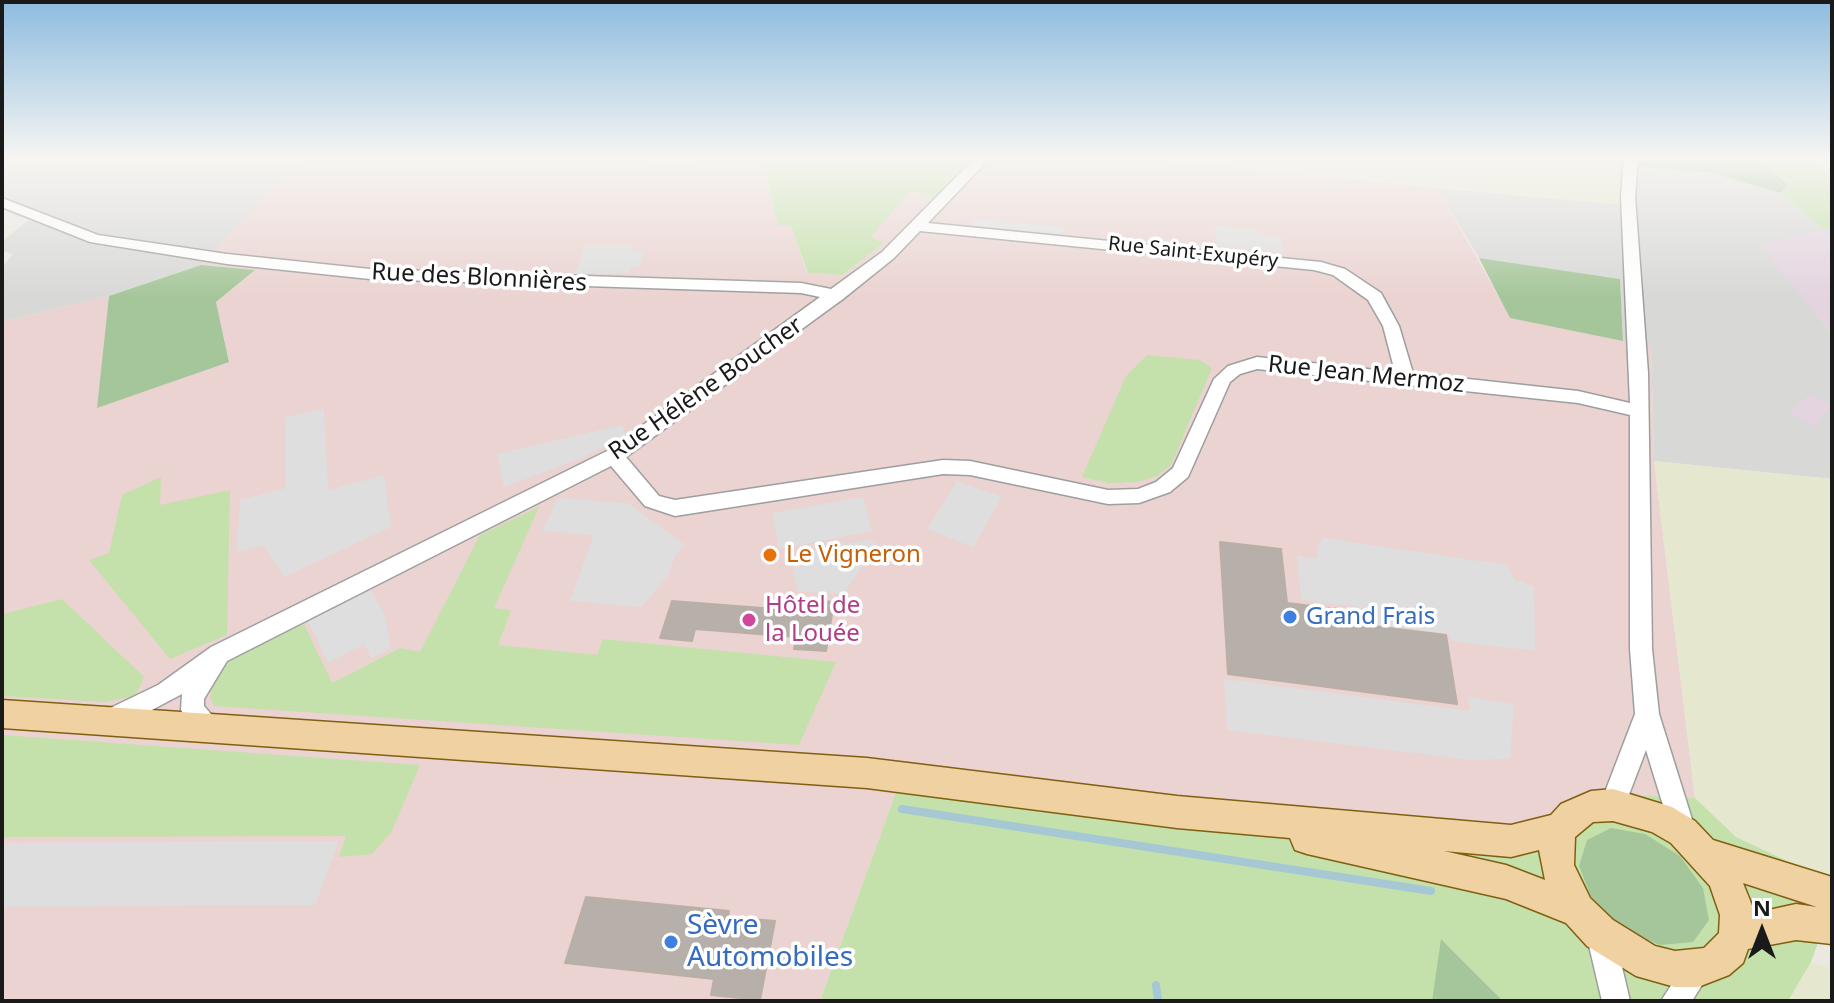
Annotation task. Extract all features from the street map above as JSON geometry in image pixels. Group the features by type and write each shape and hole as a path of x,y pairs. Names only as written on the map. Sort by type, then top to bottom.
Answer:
{"main road":[{"path":"2,714 822,769 1177,812 1511,841 1560,829"},
{"path":"1177,812 1506,882 1589,921 1649,963 1675,969 1698,969 1716,962 1730,950 1737,934 1738,915 1733,895 1708,855 1683,832 1660,818 1613,805 1591,807 1573,815 1560,829 1556,846 1557,867 1589,921"},
{"path":"1708,855 1832,894"},
{"path":"1737,934 1796,922 1832,926"}],"street":[{"name":"Rue des Blonnières","path":"4,203 95,239 227,259 370,274 801,288 837,295"},
{"name":"Rue Hélène Boucher","path":"109,720 166,692 219,654 614,456 837,295 888,255 939,203"},
{"path":"1628,203 1639,411 1641,649 1647,714 1683,832"},
{"name":"Rue Saint-Exupéry","path":"916,226 1315,265 1339,272 1375,297 1391,326 1405,377"},
{"name":"Rue Jean Mermoz","path":"614,456 652,501 675,508 727,503 943,467 970,468 1108,497 1139,496 1163,487 1181,472 1215,392 1234,370 1257,363 1578,397 1639,411"},
{"name":"Rue Hélène Boucher","path":"210,727 193,710 192,699 196,686 219,654"},
{"path":"1613,805 1647,714"},
{"path":"1589,921 1616,1001"},
{"path":"1675,1001 1698,969"}],"shaded area":[{"path":"2,203 259,203 201,265 109,296 2,322 2,268 13,254 2,251 2,241 29,220 2,210"},
{"path":"259,203 773,203 778,225 791,224 807,273 842,275 883,243 870,237 900,203 1445,203 1511,318 1651,346 1654,461 1695,798 1584,793 1518,838 906,765 820,1001 2,1001 2,322 109,296 98,407 229,361 216,302 254,271 201,265"},
{"path":"1446,203 1792,203 1825,230 1761,245 1832,334 1832,479 1654,461 1651,347 1623,341 1620,279 1479,258"},
{"path":"971,219 1064,227 1064,234 970,226"},
{"path":"1215,226 1257,230 1258,234 1282,237 1284,253 1216,246"},
{"path":"1832,228 1832,334 1760,245"},
{"path":"585,245 633,245 632,251 644,251 639,267 630,267 628,273 575,273"},
{"path":"1809,394 1832,405 1814,426 1789,413"},
{"path":"324,409 328,490 384,475 391,527 284,577 264,546 237,552 240,500 286,488 286,417"},
{"path":"622,425 625,435 584,457 504,487 497,454"},
{"path":"957,481 1002,497 973,547 927,529"},
{"path":"863,497 872,531 779,549 772,513"},
{"path":"558,498 628,503 685,545 676,554 668,576 642,607 570,601 594,535 542,531"},
{"path":"1323,538 1507,565 1515,580 1534,586 1535,651 1451,641 1449,634 1361,622 1357,607 1301,600 1297,556 1317,558 1317,546"},
{"path":"871,539 877,546 844,593 798,592 790,556"},
{"path":"371,589 385,616 391,648 371,658 364,644 328,663 308,621"},
{"path":"1224,679 1470,711 1468,697 1514,704 1510,759 1471,760 1227,730"},
{"path":"339,841 315,905 2,907 2,843"}],"green space":[{"path":"773,203 900,203 871,237 884,243 842,275 808,273 791,225 778,226"},
{"path":"1792,203 1832,203 1832,228 1825,230"},
{"path":"1479,258 1620,279 1623,341 1510,318"},
{"path":"201,265 255,270 216,302 229,362 97,408 109,296"},
{"path":"1147,355 1200,360 1212,368 1171,465 1157,476 1137,482 1109,483 1082,477 1126,376"},
{"path":"1654,461 1832,479 1832,882 1736,837 1695,798"},
{"path":"161,477 160,505 230,490 227,635 170,659 89,560 109,553 122,495"},
{"path":"539,507 494,608 511,610 498,645 597,655 603,639 836,662 799,745 214,706 210,697 213,682 231,658 304,624 332,683 400,648 420,652 480,535"},
{"path":"62,599 144,677 135,696 104,702 2,696 2,614"},
{"path":"2,735 420,765 391,833 372,854 339,857 346,836 2,837"},
{"path":"906,765 1518,838 1584,793 1695,798 1736,837 1832,882 1832,904 1811,962 1788,1001 1503,1001 1442,940 1432,1001 820,1001"},
{"path":"1611,828 1645,834 1680,856 1703,888 1709,920 1693,942 1660,945 1622,929 1592,899 1579,866 1587,840"},
{"path":"1441,939 1503,1001 1432,1001"},
{"path":"1811,962 1832,969 1832,1001 1788,1001"}],"building":[{"name":"Grand Frais","path":"1220,542 1281,549 1287,603 1354,611 1356,624 1446,635 1457,704 1228,674"},
{"name":"Hôtel de la Louée","path":"804,600 834,602 826,651 794,649 796,637 695,629 692,641 660,638 672,601 801,611"},
{"name":"Sèvre Automobiles","path":"586,897 729,911 728,917 775,921 760,1000 711,995 714,979 565,963"}],"waterway":[{"path":"902,809 1431,891"},
{"path":"1156,985 1158,1001"}],"place":[{"name":"Le Vigneron","path":"770,555"},
{"name":"Grand Frais","path":"1290,617"},
{"name":"Hôtel de la Louée","path":"749,620"},
{"name":"Sèvre Automobiles","path":"671,942"}]}
